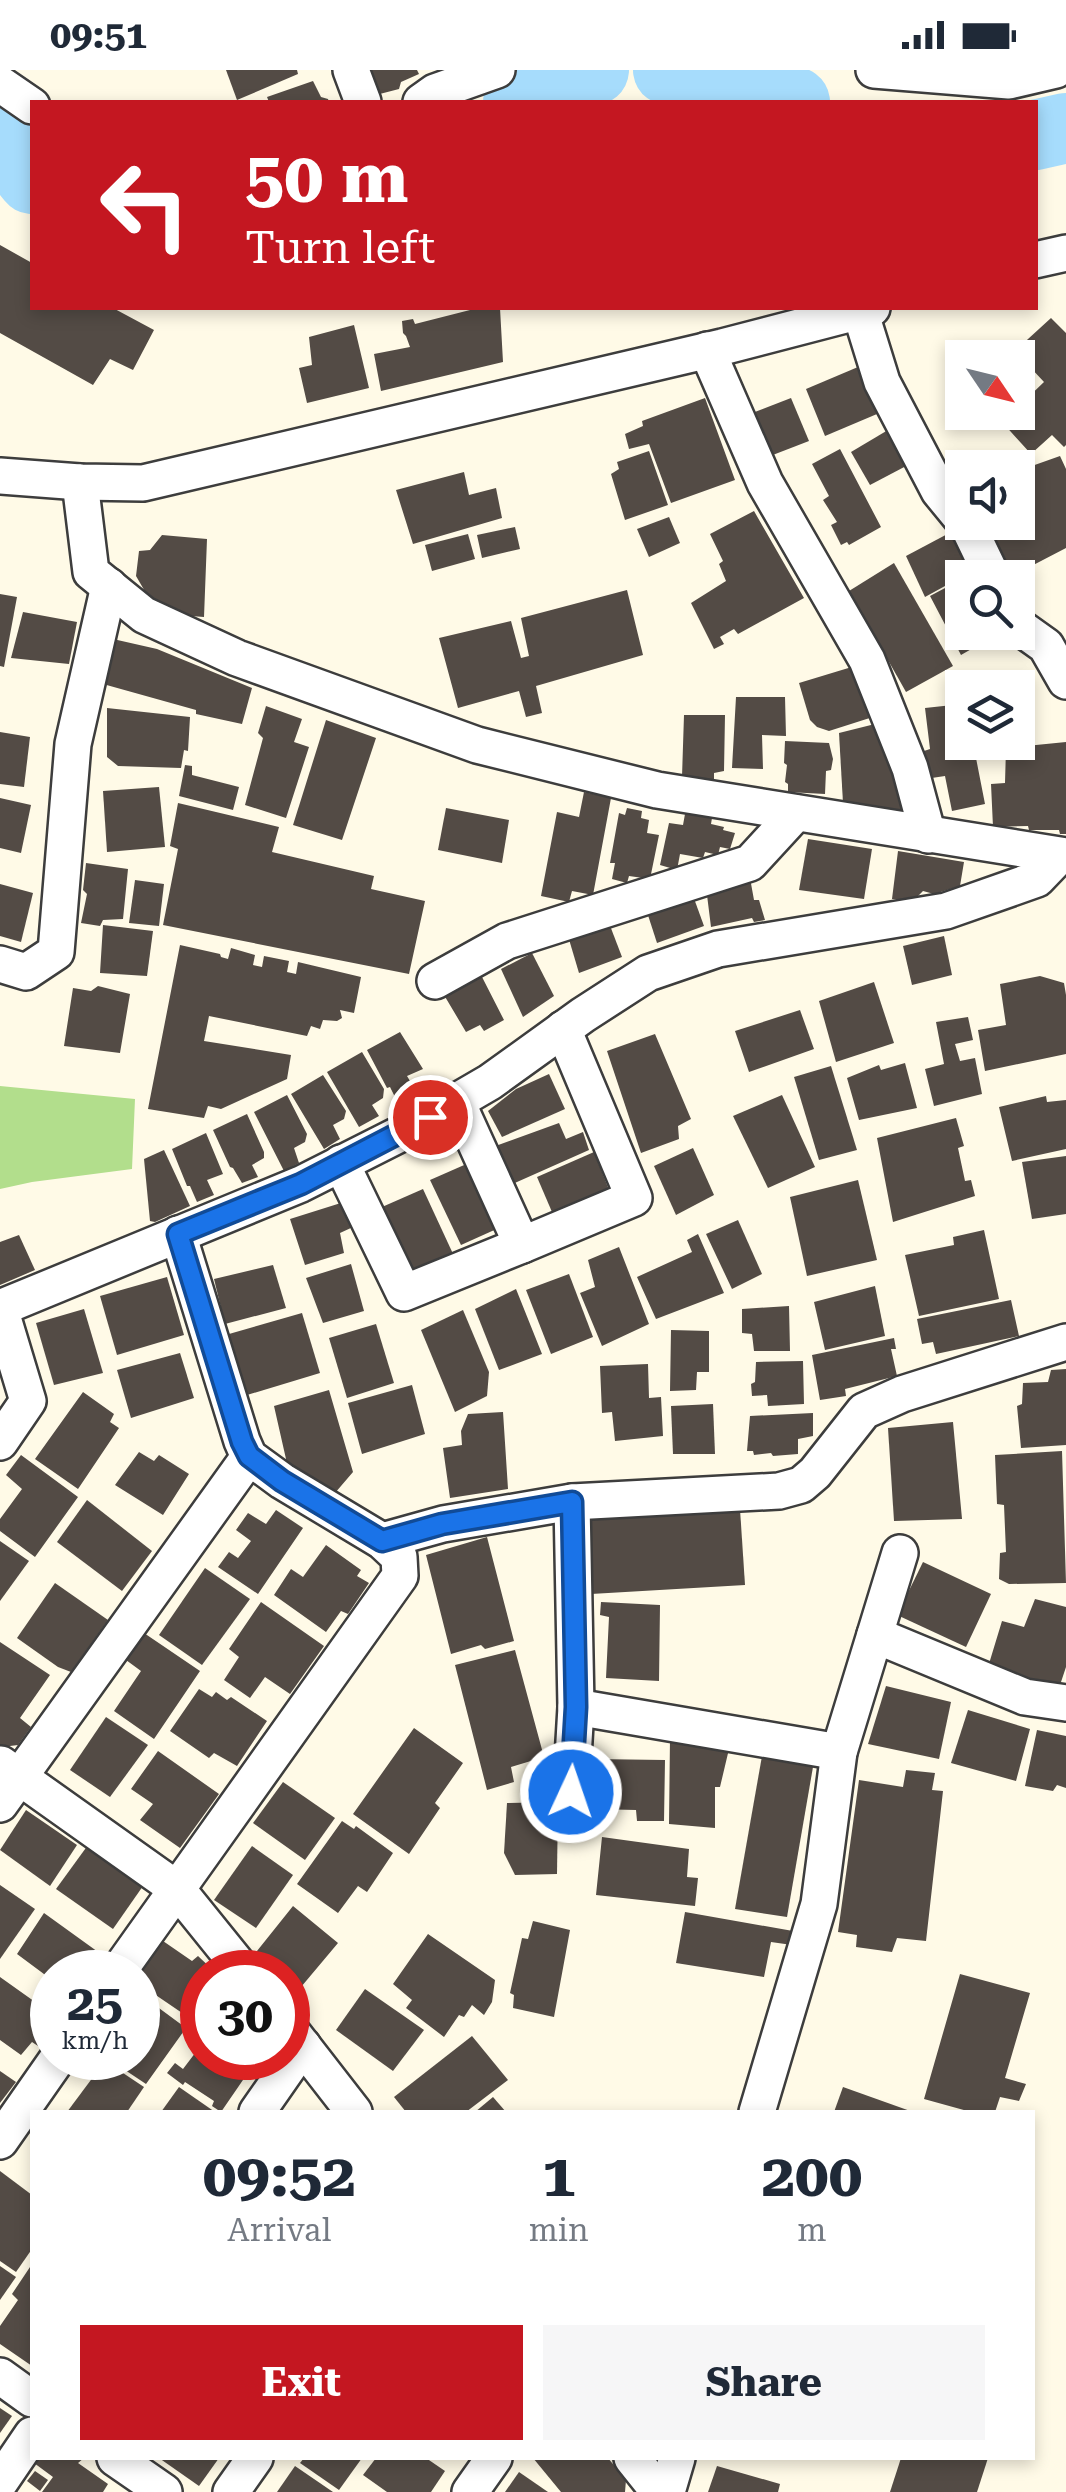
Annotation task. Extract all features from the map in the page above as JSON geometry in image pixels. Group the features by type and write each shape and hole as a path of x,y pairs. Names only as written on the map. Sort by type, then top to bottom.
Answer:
{"street":[{"path":"351,70 363,100"},
{"path":"424,100 435,92 497,70"},
{"path":"874,70 1010,81 1056,70"},
{"path":"0,84 30,105"},
{"path":"1038,259 1066,253"},
{"path":"0,476 143,484 862,310"},
{"path":"866,310 882,382 945,499"},
{"path":"707,350 765,483 867,660 910,768 928,835"},
{"path":"80,482 92,572 144,615 237,658 478,745 658,790 1062,856"},
{"path":"0,964 26,972 56,952 72,744 109,586"},
{"path":"1035,638 1046,646 1066,681"},
{"path":"435,981 507,941 750,863 796,813"},
{"path":"0,1442 28,1401 0,1308 301,1184 404,1132 490,1082 648,973 718,949 946,911 1037,879 1062,856"},
{"path":"341,1163 404,1293 634,1198 563,1029"},
{"path":"457,1102 522,1246"},
{"path":"134,1950 400,1576 399,1557 382,1541 282,1481 249,1456 178,1234"},
{"path":"382,1541 442,1524 572,1502 779,1491 801,1486 864,1411 918,1388 1066,1342"},
{"path":"226,1950 177,1889 6,1781 249,1456"},
{"path":"571,1792 576,1707 572,1502"},
{"path":"758,2110 819,1904 840,1752 900,1553"},
{"path":"875,1635 1025,1698 1066,1703"},
{"path":"576,1707 840,1752"},
{"path":"310,2056 352,2110"},
{"path":"0,2140 42,2080"},
{"path":"257,2110 273,2080"},
{"path":"0,2376 30,2398"},
{"path":"0,2482 30,2438"},
{"path":"118,2460 164,2492"},
{"path":"231,2492 254,2460"},
{"path":"470,2492 493,2460"},
{"path":"634,2460 663,2492 677,2460"}],"green space":[{"path":"0,1086 135,1099 132,1169 0,1189"}],"building":[{"path":"226,70 297,70 298,74 237,100"},
{"path":"363,70 417,70 419,74 401,82 399,89 372,96"},
{"path":"313,81 321,97 328,100 268,100 267,97"},
{"path":"0,245 30,262 30,310 117,310 154,330 133,370 110,359 93,385 0,333"},
{"path":"470,310 500,310 503,362 381,391 374,354 410,347 402,321 413,319 415,324"},
{"path":"1051,318 1066,333 1064,447 1052,435 1035,450 1027,450 1009,430 1035,430 1035,391 1044,382 1035,372 1035,340 1027,340"},
{"path":"354,325 369,388 307,403 299,368 312,365 309,337"},
{"path":"858,367 877,414 825,436 806,389"},
{"path":"705,398 735,480 671,503 649,444 629,449 625,434 643,426 642,421"},
{"path":"791,398 809,441 765,458 747,415"},
{"path":"888,430 908,465 870,485 851,452"},
{"path":"840,449 881,527 849,545 841,545 831,525 837,522 823,500 829,496 812,464"},
{"path":"649,451 668,505 625,520 611,474 619,469 617,462"},
{"path":"1060,456 1066,469 1066,548 1035,564 1035,560 1005,560 996,540 1035,540 1035,465"},
{"path":"464,472 469,495 496,488 502,518 413,544 396,490"},
{"path":"754,511 804,598 738,634 734,629 720,637 724,644 714,649 691,603 726,581 719,564 723,561 710,534"},
{"path":"669,517 680,543 649,557 637,529"},
{"path":"515,527 520,549 482,558 477,535"},
{"path":"468,534 475,559 432,571 425,545"},
{"path":"162,535 207,539 204,617 177,615 150,600 136,576 139,551 150,550"},
{"path":"945,535 945,540 960,540 971,560 945,560 945,586 925,597 906,556"},
{"path":"894,563 953,666 906,692 849,591"},
{"path":"945,588 945,625 930,596"},
{"path":"627,590 643,655 536,686 542,713 526,717 519,691 458,708 439,638 511,621 521,658 529,656 521,618"},
{"path":"0,594 17,597 4,667 0,666"},
{"path":"23,612 77,622 69,664 11,658"},
{"path":"113,639 157,649 252,688 242,724 196,714 196,710 103,684"},
{"path":"855,666 876,716 829,731 817,727 810,720 799,683"},
{"path":"736,697 785,697 786,736 762,735 763,769 732,768"},
{"path":"266,706 302,719 294,742 309,747 286,818 245,805 263,738 258,733"},
{"path":"945,706 945,760 976,760 985,804 952,811 945,776 925,779 921,752 930,749 925,708"},
{"path":"107,708 190,717 188,751 184,750 181,768 118,766 107,757"},
{"path":"684,715 725,715 724,771 714,773 714,781 682,777"},
{"path":"326,720 376,738 342,840 293,825"},
{"path":"875,724 915,813 843,803 839,733"},
{"path":"0,732 30,737 24,787 0,784"},
{"path":"785,741 829,743 833,759 831,770 826,771 825,794 788,792"},
{"path":"1066,742 1066,834 1059,830 1029,830 1028,826 993,827 991,784 1005,783 1006,760 1035,760 1035,745"},
{"path":"185,765 192,766 192,775 239,787 233,810 179,796"},
{"path":"159,787 165,847 107,852 103,791"},
{"path":"584,792 611,798 593,895 572,891 569,902 541,896 557,812 579,817"},
{"path":"0,798 31,805 21,853 0,848"},
{"path":"178,803 279,827 272,852 374,876 371,889 425,901 409,974 163,925 178,849 170,846"},
{"path":"446,808 509,820 502,863 438,850"},
{"path":"627,808 642,811 641,818 649,820 647,833 659,835 650,879 629,876 627,883 612,879 615,863 610,863 619,813 625,815"},
{"path":"685,814 712,818 711,824 735,833 730,849 720,847 718,855 705,852 703,858 680,854 677,870 660,865 669,823 683,825"},
{"path":"808,839 872,849 864,899 799,890"},
{"path":"898,851 964,862 960,886 934,894 923,891 914,900 892,899"},
{"path":"86,863 128,869 123,919 103,920 100,926 81,923 87,894 83,890"},
{"path":"750,878 754,900 759,900 765,920 754,922 752,918 711,927 706,887"},
{"path":"135,880 164,884 159,926 129,923"},
{"path":"0,884 33,893 21,942 0,936"},
{"path":"692,893 704,926 657,943 646,909"},
{"path":"609,923 622,957 579,973 568,936"},
{"path":"103,925 153,931 147,976 100,973"},
{"path":"944,936 952,975 912,985 903,946"},
{"path":"180,945 228,959 231,948 255,955 253,965 262,967 264,956 289,961 287,972 296,974 298,962 361,977 354,1013 340,1010 342,1018 323,1020 320,1029 311,1026 307,1036 209,1016 204,1041 291,1055 287,1079 221,1109 208,1106 204,1118 148,1109"},
{"path":"532,953 554,996 523,1017 501,969"},
{"path":"481,975 504,1020 484,1031 480,1025 466,1032 444,995"},
{"path":"1040,976 1064,983 1066,1054 985,1071 978,1030 1006,1025 1000,984"},
{"path":"874,982 894,1043 836,1062 819,1001"},
{"path":"98,986 130,994 120,1053 64,1046 73,988 91,991"},
{"path":"800,1010 814,1049 749,1072 735,1031"},
{"path":"968,1017 973,1040 955,1044 960,1061 975,1058 982,1094 934,1106 925,1069 944,1064 936,1022"},
{"path":"400,1032 423,1069 407,1076 416,1091 397,1101 367,1050"},
{"path":"655,1034 691,1119 678,1126 679,1139 641,1153 607,1051"},
{"path":"362,1052 384,1089 383,1098 372,1105 379,1116 359,1127 327,1072"},
{"path":"905,1063 917,1108 859,1120 847,1078 879,1065 881,1070"},
{"path":"831,1066 857,1150 819,1160 794,1077"},
{"path":"549,1074 565,1109 502,1137 488,1111 516,1089"},
{"path":"323,1075 346,1111 344,1119 333,1125 340,1139 324,1149 291,1094"},
{"path":"287,1095 307,1134 305,1142 294,1148 299,1163 284,1171 254,1112"},
{"path":"782,1095 815,1167 768,1188 733,1116"},
{"path":"1046,1096 1047,1102 1066,1100 1066,1149 1012,1161 999,1107"},
{"path":"247,1114 264,1158 252,1165 258,1177 242,1183 213,1130"},
{"path":"956,1118 964,1146 958,1148 965,1181 971,1180 975,1196 893,1222 877,1138"},
{"path":"559,1123 566,1139 583,1132 589,1150 508,1186 490,1148"},
{"path":"206,1133 223,1174 207,1180 214,1195 197,1202 172,1149"},
{"path":"693,1148 714,1195 676,1215 654,1166"},
{"path":"164,1150 190,1206 155,1222 150,1221 144,1159"},
{"path":"594,1152 611,1195 555,1219 537,1177"},
{"path":"1066,1156 1066,1214 1032,1219 1022,1162"},
{"path":"471,1162 501,1227 461,1245 430,1180"},
{"path":"858,1180 877,1260 807,1276 790,1197"},
{"path":"423,1189 454,1256 411,1273 382,1207"},
{"path":"344,1202 353,1227 340,1233 344,1253 305,1265 290,1219"},
{"path":"738,1220 762,1274 732,1289 706,1234"},
{"path":"984,1230 999,1299 919,1316 905,1255 954,1245 953,1237"},
{"path":"698,1234 724,1293 656,1319 637,1277 692,1252 687,1240"},
{"path":"19,1235 35,1270 0,1285 0,1242"},
{"path":"619,1247 649,1324 602,1346 580,1293 595,1287 588,1260"},
{"path":"351,1264 364,1311 323,1323 306,1278"},
{"path":"273,1265 286,1308 225,1324 214,1279"},
{"path":"569,1274 593,1337 551,1354 526,1290"},
{"path":"167,1277 184,1335 117,1355 100,1296"},
{"path":"875,1286 885,1336 825,1350 814,1302"},
{"path":"516,1289 542,1354 499,1370 475,1309"},
{"path":"1011,1300 1019,1336 936,1354 933,1342 922,1344 917,1319"},
{"path":"789,1306 790,1351 754,1351 752,1334 742,1333 742,1309"},
{"path":"84,1309 103,1373 54,1385 36,1323"},
{"path":"463,1310 489,1372 487,1396 455,1412 421,1330"},
{"path":"302,1313 320,1373 247,1395 229,1334"},
{"path":"376,1324 394,1383 347,1398 329,1338"},
{"path":"671,1330 709,1331 709,1372 697,1372 696,1390 670,1391"},
{"path":"894,1338 896,1349 891,1349 897,1376 845,1389 846,1396 820,1400 812,1355"},
{"path":"180,1353 194,1398 131,1418 117,1370"},
{"path":"803,1361 804,1404 768,1406 767,1395 752,1396 756,1362"},
{"path":"648,1364 649,1398 661,1397 663,1436 615,1441 612,1412 602,1413 600,1366"},
{"path":"1066,1369 1066,1445 1021,1448 1017,1406 1022,1404 1023,1383 1048,1382 1051,1370"},
{"path":"412,1385 425,1434 362,1454 348,1403"},
{"path":"329,1390 353,1472 329,1500 276,1464 286,1459 274,1406"},
{"path":"83,1392 114,1414 110,1422 119,1428 78,1489 35,1459"},
{"path":"713,1404 715,1454 673,1454 671,1406"},
{"path":"503,1412 508,1489 450,1498 443,1448 462,1445 461,1431 468,1414"},
{"path":"813,1413 813,1436 798,1439 798,1454 754,1455 747,1451 750,1416"},
{"path":"953,1422 962,1519 894,1521 888,1428"},
{"path":"1062,1451 1066,1583 1009,1584 999,1579 1000,1553 1006,1552 1004,1505 997,1504 995,1455"},
{"path":"139,1452 154,1461 159,1455 189,1474 163,1515 115,1485"},
{"path":"21,1455 78,1497 35,1557 0,1531 0,1519 22,1489 6,1475"},
{"path":"87,1500 152,1551 122,1591 57,1542"},
{"path":"740,1509 745,1585 591,1594 591,1512"},
{"path":"276,1510 303,1528 258,1594 218,1567 229,1552 238,1558 251,1541 236,1530 248,1513 266,1524"},
{"path":"487,1537 514,1641 451,1654 426,1555"},
{"path":"0,1541 29,1561 0,1601"},
{"path":"326,1545 361,1570 357,1576 369,1583 348,1614 341,1611 326,1632 274,1595 291,1569 303,1577"},
{"path":"923,1562 991,1594 966,1647 897,1615"},
{"path":"205,1568 250,1599 202,1665 159,1635"},
{"path":"55,1583 108,1620 71,1672 17,1638"},
{"path":"1035,1599 1066,1607 1066,1667 1059,1688 988,1667 1002,1621 1024,1627"},
{"path":"261,1602 324,1646 290,1694 265,1677 250,1698 224,1680 239,1657 229,1649"},
{"path":"601,1602 660,1605 659,1681 606,1678 609,1617 600,1615"},
{"path":"144,1633 200,1671 154,1739 114,1711 141,1671 126,1660"},
{"path":"0,1642 50,1675 20,1718 31,1727 18,1745 2,1747 0,1746"},
{"path":"515,1650 544,1757 511,1767 514,1782 487,1790 455,1665"},
{"path":"886,1686 951,1702 939,1759 868,1744"},
{"path":"199,1689 212,1697 216,1692 227,1700 231,1697 267,1721 237,1766 214,1753 209,1758 170,1731"},
{"path":"968,1710 1030,1729 1016,1781 951,1763"},
{"path":"106,1717 148,1745 110,1797 70,1770"},
{"path":"414,1728 463,1763 435,1803 440,1808 409,1854 353,1814"},
{"path":"1037,1730 1066,1736 1066,1788 1057,1785 1053,1791 1025,1786"},
{"path":"670,1738 729,1749 720,1787 715,1787 715,1828 669,1824"},
{"path":"158,1751 219,1794 180,1848 140,1820 153,1804 131,1789"},
{"path":"762,1756 813,1767 787,1917 735,1909"},
{"path":"593,1759 665,1760 664,1821 637,1821 636,1810 592,1809"},
{"path":"906,1770 935,1773 932,1790 943,1791 926,1941 897,1938 892,1952 856,1947 857,1935 838,1932 859,1780 903,1787"},
{"path":"283,1782 335,1818 305,1860 253,1823"},
{"path":"558,1802 557,1874 515,1875 504,1853 507,1803"},
{"path":"26,1810 77,1845 50,1886 0,1850"},
{"path":"342,1821 354,1829 356,1826 393,1853 367,1892 358,1886 338,1913 297,1884"},
{"path":"602,1837 689,1849 687,1877 698,1878 695,1906 596,1895"},
{"path":"88,1845 143,1886 113,1929 56,1889"},
{"path":"252,1846 293,1875 256,1928 214,1900"},
{"path":"0,1885 35,1909 0,1959"},
{"path":"293,1906 338,1943 310,1976 310,1950 258,1950"},
{"path":"685,1912 793,1931 792,1945 771,1942 764,1977 676,1963"},
{"path":"44,1913 95,1950 30,1950 30,1964 17,1954"},
{"path":"533,1921 570,1930 554,2017 513,2008 514,1995 510,1993 522,1938 528,1939"},
{"path":"428,1934 495,1980 492,2002 484,2015 472,2005 464,2017 459,2015 444,2037 406,2008 412,2000 393,1984"},
{"path":"163,1941 180,1953 180,2012 160,1998 160,1950 157,1950"},
{"path":"960,1974 1030,1993 1005,2078 1026,2084 1019,2101 1000,2097 996,2110 964,2110 924,2099"},
{"path":"0,1977 30,1998 30,2044 21,2055 0,2040"},
{"path":"365,1989 424,2030 393,2071 336,2030"},
{"path":"160,2009 180,2024 180,2036 160,2064"},
{"path":"472,2036 508,2080 469,2110 404,2110 394,2097"},
{"path":"175,2063 180,2067 180,2080 243,2080 222,2110 218,2110 212,2106 214,2101 167,2073"},
{"path":"0,2071 16,2082 0,2103"},
{"path":"91,2080 134,2080 144,2087 128,2110 68,2110"},
{"path":"179,2087 212,2110 162,2110"},
{"path":"843,2087 907,2110 835,2110"},
{"path":"493,2097 504,2110 477,2110"},
{"path":"0,2171 30,2194 30,2252 16,2272 0,2261"},
{"path":"0,2266 16,2277 0,2300"},
{"path":"30,2267 30,2365 0,2344 0,2326 18,2300 12,2294"},
{"path":"0,2408 12,2416 0,2433"},
{"path":"82,2460 78,2463 108,2484 103,2492 42,2492 53,2477 34,2463"},
{"path":"162,2460 218,2460 199,2486"},
{"path":"302,2460 361,2460 339,2490 300,2463"},
{"path":"374,2460 429,2460 445,2471 431,2492 387,2492 363,2475"},
{"path":"535,2460 610,2460 626,2480 625,2492 561,2492"},
{"path":"900,2460 987,2460 977,2492 890,2492"},
{"path":"295,2466 333,2492 277,2492"},
{"path":"717,2466 780,2484 778,2492 708,2492"},
{"path":"35,2471 48,2480 40,2491 27,2481"},
{"path":"519,2472 548,2492 505,2492"}],"waterway":[{"path":"522,100 549,85 594,70"},
{"path":"668,70 787,100"},
{"path":"1038,134 1066,128"},
{"path":"0,139 30,176"}],"route":[{"path":"430,1117 301,1184 178,1234 242,1442 249,1456 282,1481 382,1541 442,1524 572,1502 576,1707 571,1792"}]}
